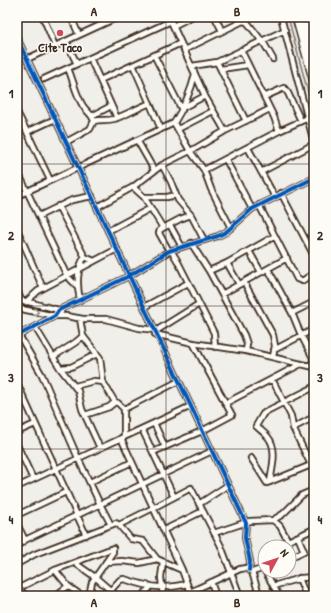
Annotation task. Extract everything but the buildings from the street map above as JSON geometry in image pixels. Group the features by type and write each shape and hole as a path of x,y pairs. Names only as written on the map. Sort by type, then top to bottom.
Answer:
{"highway":[{"path":"296,17 314,82"},
{"path":"303,17 314,58"}],"street":[{"path":"43,17 55,46"},
{"path":"71,17 79,35"},
{"path":"27,59 118,17"},
{"path":"44,79 171,21 191,17"},
{"path":"222,17 215,18 222,31"},
{"path":"261,172 314,144 281,17"},
{"path":"171,21 205,96 225,131"},
{"path":"184,50 240,22 246,21 261,40 273,59"},
{"path":"192,66 217,62 285,30"},
{"path":"17,38 246,523 245,538 250,561 250,571 258,591 250,596"},
{"path":"66,41 77,64"},
{"path":"100,80 181,43"},
{"path":"241,50 279,131"},
{"path":"154,55 183,108"},
{"path":"90,58 117,118"},
{"path":"217,62 246,121"},
{"path":"133,65 161,129"},
{"path":"221,69 248,65"},
{"path":"66,142 90,129 94,121 92,116 80,101 68,68"},
{"path":"17,196 174,123 192,89 195,74"},
{"path":"264,97 284,88 288,93 301,121"},
{"path":"183,108 205,96"},
{"path":"94,121 117,118 150,103"},
{"path":"92,116 111,106"},
{"path":"97,207 133,187 162,165 225,131 270,110"},
{"path":"178,129 213,111"},
{"path":"17,112 19,119 37,151 50,180"},
{"path":"204,170 226,160 279,131 308,118"},
{"path":"26,132 55,119"},
{"path":"174,123 190,151 204,170 214,195 231,228"},
{"path":"137,140 154,170"},
{"path":"248,148 275,197"},
{"path":"226,160 252,209"},
{"path":"162,165 181,203 191,215 204,240"},
{"path":"17,170 67,276 77,286"},
{"path":"111,525 78,458 42,375 18,336 55,316 59,310 129,276 169,251 191,243 218,236 231,228 252,209 281,193 314,178"},
{"path":"133,187 144,197 163,228"},
{"path":"281,193 314,256"},
{"path":"144,197 167,197 176,194"},
{"path":"39,216 72,200 92,196"},
{"path":"259,205 299,280 302,281 314,273"},
{"path":"58,206 85,257 94,261"},
{"path":"108,231 151,208"},
{"path":"191,215 163,228 159,233 169,251 172,252 177,260 214,333 215,347"},
{"path":"170,226 182,247"},
{"path":"17,229 43,288"},
{"path":"209,271 227,263 275,236"},
{"path":"191,243 209,271 247,340 246,351"},
{"path":"308,246 314,249"},
{"path":"21,300 117,249"},
{"path":"249,251 261,272"},
{"path":"80,300 77,286 81,264 85,257"},
{"path":"222,294 287,258"},
{"path":"227,263 239,284"},
{"path":"17,290 21,300 18,309 80,319 106,319 193,343 246,351 313,366 313,358 292,313 268,269"},
{"path":"244,282 273,335 273,357"},
{"path":"144,307 188,283"},
{"path":"21,300 59,310 66,316"},
{"path":"292,313 314,302"},
{"path":"156,333 159,329 199,304"},
{"path":"80,319 83,336 100,358 103,382 115,402 124,409 122,437 182,570 190,594 211,582 240,569 246,568 250,571 257,571"},
{"path":"35,327 60,368 78,391 85,415 100,448"},
{"path":"274,350 314,329"},
{"path":"53,356 83,336"},
{"path":"154,452 202,431 232,415 193,343"},
{"path":"60,368 71,367 97,354"},
{"path":"226,403 301,364"},
{"path":"272,379 291,416 294,428 314,472"},
{"path":"75,386 94,381 103,382"},
{"path":"124,409 179,381"},
{"path":"17,383 86,536"},
{"path":"270,482 273,449 268,436 256,426 263,414 314,387"},
{"path":"85,415 110,407 115,402"},
{"path":"17,486 191,406"},
{"path":"294,428 314,417"},
{"path":"17,432 36,424"},
{"path":"154,424 165,447"},
{"path":"142,429 174,497"},
{"path":"17,445 33,479"},
{"path":"17,546 25,540 212,451"},
{"path":"17,459 22,457"},
{"path":"251,458 267,483 311,465"},
{"path":"90,482 132,462"},
{"path":"199,504 228,485"},
{"path":"119,525 191,488 221,546 240,596"},
{"path":"214,533 246,523 273,520 283,514 302,495 314,490"},
{"path":"17,515 66,492"},
{"path":"164,530 202,511"},
{"path":"273,520 280,526 287,539"},
{"path":"17,564 35,554 86,536 116,523 131,539 143,541 147,545 152,555 157,559 182,570"},
{"path":"17,524 25,540"},
{"path":"293,539 314,530"},
{"path":"297,554 304,551 298,537"},
{"path":"26,596 18,588 55,570 113,548 113,552 92,582 89,596"},
{"path":"106,562 122,561 140,563 157,559"},
{"path":"163,562 161,577 163,596"},
{"path":"75,563 95,577 117,596"},
{"path":"55,570 68,586 82,596"},
{"path":"274,586 299,578 314,577"},
{"path":"299,578 306,596 314,593"},
{"path":"110,590 120,580 124,579 162,588 170,588 187,584"},
{"path":"270,579 279,596"},
{"path":"211,582 216,596"},
{"path":"55,596 68,586"},
{"path":"144,596 151,586"}],"waterway":[{"path":"288,17 314,115"}],"cycle path":[{"path":"17,38 246,523 245,538 250,561 249,570"},
{"path":"17,336 55,316 59,310 129,276 169,251 218,236 226,232 252,209 314,178"}],"place":[{"name":"Cite Taco","path":"60,33"}]}
